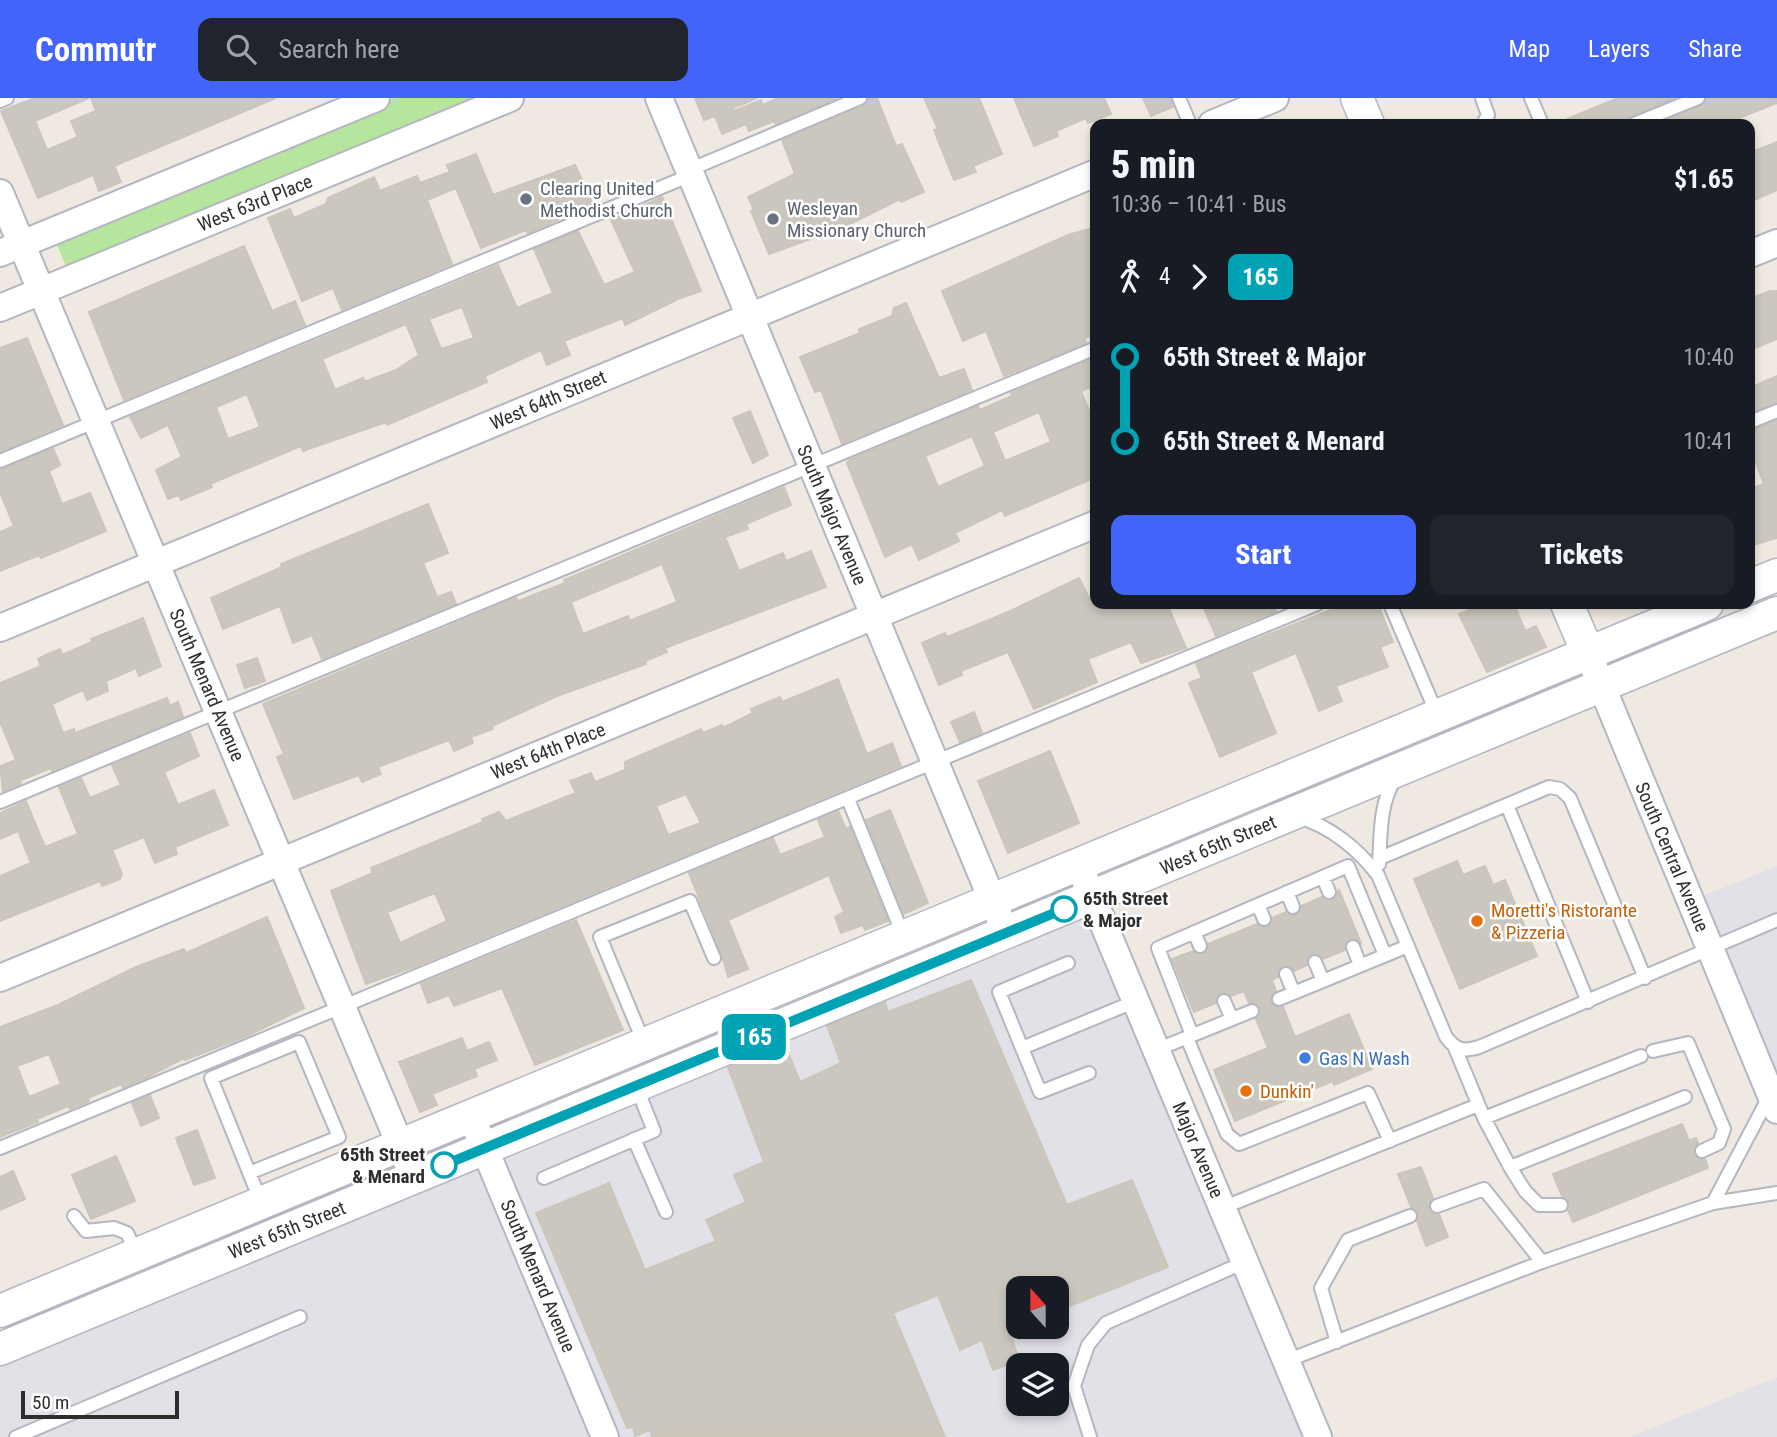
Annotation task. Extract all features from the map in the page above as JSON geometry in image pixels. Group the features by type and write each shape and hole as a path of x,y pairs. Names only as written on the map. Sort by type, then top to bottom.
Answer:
{"street":[{"path":"11,248 376,98"},
{"name":"West 63rd Place","path":"0,308 510,98"},
{"name":"South Major Avenue","path":"659,98 1006,933"},
{"path":"1224,119 1275,98"},
{"path":"1357,98 1366,119"},
{"name":"West 64th Street","path":"0,628 1090,175"},
{"name":"South Menard Avenue","path":"0,192 11,248 41,291 414,1178"},
{"path":"1755,252 1777,243"},
{"name":"West 64th Place","path":"0,978 1090,526"},
{"path":"1755,584 1777,575"},
{"name":"South Central Avenue","path":"1569,609 1774,1102"},
{"name":"West 65th Street","path":"0,1311 1695,609"},
{"name":"West 65th Street","path":"0,1349 1777,614"},
{"name":"Major Avenue","path":"1079,863 1318,1437"},
{"name":"South Menard Avenue","path":"471,1116 605,1437"}],"lane":[{"path":"0,101 7,98"},
{"path":"0,461 860,98"},
{"path":"1180,98 1188,119"},
{"path":"1482,98 1488,115 1486,119"},
{"path":"1531,98 1540,119"},
{"path":"1646,119 1698,98"},
{"path":"0,803 1090,350"},
{"path":"1755,420 1777,411"},
{"path":"0,1149 1305,609"},
{"path":"1392,609 1437,714"},
{"path":"1378,875 1381,819 1389,787 1399,770"},
{"path":"1380,858 1549,787 1560,789 1570,798 1646,978"},
{"path":"848,799 904,936"},
{"path":"1507,805 1588,1002"},
{"path":"1290,815 1339,836 1366,859 1378,875 1446,1037 1455,1048 1484,1118 1510,1167 1525,1191 1539,1205 1562,1205"},
{"path":"1366,859 1258,905 1229,925 1195,932 1158,948 1227,1134 1239,1144 1368,1093 1390,1140"},
{"path":"1348,866 1385,955"},
{"path":"1322,877 1329,892"},
{"path":"1287,892 1293,907"},
{"path":"644,1044 600,937 690,901 714,958"},
{"path":"1258,905 1264,919"},
{"path":"1455,1048 1467,1051 1479,1047 1777,920"},
{"path":"1195,932 1200,946"},
{"path":"1279,999 1408,946"},
{"path":"1353,947 1360,965"},
{"path":"1315,962 1323,981"},
{"path":"1068,963 999,992 1041,1092 1089,1073"},
{"path":"1286,974 1294,993"},
{"path":"1022,1048 1136,1000"},
{"path":"1224,1001 1232,1019"},
{"path":"1156,1050 1252,1011"},
{"path":"249,1173 338,1137 299,1042 211,1078 249,1173 262,1203"},
{"path":"1484,1118 1647,1054 1688,1043 1724,1129 1719,1143 1702,1151"},
{"path":"230,1052 236,1068"},
{"path":"544,1178 654,1130 636,1086"},
{"path":"1510,1167 1685,1097"},
{"path":"1713,1203 1774,1102"},
{"path":"1222,1208 1478,1105"},
{"path":"634,1139 666,1212"},
{"path":"1437,1206 1484,1189 1542,1262"},
{"path":"1286,1361 1542,1262 1713,1203 1777,1193"},
{"path":"74,1216 91,1233 114,1228 127,1233 137,1254"},
{"path":"1337,1342 1321,1288 1348,1240 1410,1216"},
{"path":"1090,1437 1074,1386 1088,1345 1107,1323 1245,1262"},
{"path":"16,1437 300,1317"}],"shaded area":[{"path":"1777,866 1777,1078 1702,896"},
{"path":"1098,888 1330,1437 0,1437 0,1348"},
{"path":"1777,1377 1777,1437 1630,1437"}],"green space":[{"path":"394,98 475,98 66,266 54,238"}],"building":[{"path":"35,98 89,98 35,121 47,150 78,137 71,121 96,111 91,98 276,98 114,166 121,182 99,191 93,175 38,198 1,111"},
{"path":"695,98 757,98 733,108 734,111 761,100 763,105 778,98 837,98 776,124 774,121 749,131 746,124 722,134 715,116 704,120"},
{"path":"869,98 877,98 896,146 902,144 924,192 901,202 900,199 844,227 769,254 748,197 795,174 782,140 863,106"},
{"path":"924,98 979,98 1002,154 973,166 976,172 954,180 934,130 938,129"},
{"path":"1014,98 1104,98 1111,114 1090,119 1088,123 1086,118 1056,131 1058,136 1034,146"},
{"path":"1143,98 1170,98 1173,107 1151,116"},
{"path":"1618,98 1675,98 1629,119 1567,119"},
{"path":"1707,98 1777,98 1777,103 1737,119 1669,119 1701,106"},
{"path":"1777,142 1777,190 1755,200 1755,151"},
{"path":"476,154 493,195 575,165 593,204 528,233 526,230 481,248 456,188 427,200 452,264 342,310 333,288 302,301 268,218 290,209 294,218 326,204 328,198 374,177 380,191 417,176 420,183 450,172 447,165"},
{"path":"662,197 701,291 625,325 623,318 564,341 570,355 547,365 541,350 485,376 487,382 387,425 386,422 303,451 301,446 210,484 212,487 181,500 179,495 168,499 156,470 182,457 168,425 141,438 130,417 498,265 517,308 553,293 534,249 578,231 604,285 635,272 611,220","holes":["462,307 474,338 441,349 429,319","406,324 419,355 396,370 364,382 363,378 335,390 322,359","247,394 260,427 228,439 216,407"]},
{"path":"1090,229 1090,336 1084,338 1086,343 1004,376 986,331 963,341 942,291 1068,235"},
{"path":"244,246 272,311 295,301 305,325 124,400 89,312"},
{"path":"1777,291 1777,339 1755,348 1755,297"},
{"path":"906,303 939,378 964,369 972,390 842,444 821,390 815,392 800,357 860,333 859,329 892,316 894,308"},
{"path":"27,338 63,425 0,452 0,348"},
{"path":"1090,360 1090,387 1081,391 1090,413 1090,480 1005,516 1002,510 955,533 959,541 919,560 912,544 885,557 847,463 849,460 978,406 980,410 1012,396 1011,393","holes":["1039,412 1051,442 1005,461 993,432","972,436 985,466 938,487 925,456"]},
{"path":"1777,376 1777,402 1755,411 1755,386"},
{"path":"750,411 768,455 753,463 733,418"},
{"path":"1777,420 1777,538 1755,545 1755,487 1764,484 1755,460 1755,429"},
{"path":"53,448 60,465 49,471 62,504 90,493 106,531 41,558 39,555 0,571 0,532 14,526 0,492 0,470"},
{"path":"784,487 791,505 746,524 748,529 725,537 739,571 783,553 786,561 811,551 826,587 665,648 667,652 645,661 646,664 557,696 492,726 493,729 471,737 473,743 454,751 449,740 378,767 381,774 362,782 359,775 294,799 277,757 284,754 263,704 516,598 518,601 565,583 564,580","holes":["662,564 677,602 629,621 628,616 583,634 571,602"]},
{"path":"428,504 448,553 423,563 437,597 451,592 456,604 322,659 312,635 293,643 280,606 223,629 211,598 282,567 281,564"},
{"path":"1079,578 1090,600 1090,609 1169,609 1186,648 1141,663 1131,642 1088,659 1097,682 1034,709 1008,652 961,671 962,675 939,685 922,643 945,633 947,637 1006,613"},
{"path":"1204,609 1275,609 1276,611 1216,636"},
{"path":"1333,609 1380,609 1393,642 1380,647 1388,667 1336,686 1342,701 1319,711 1296,653 1251,672 1276,733 1220,757 1189,683 1202,678 1196,663"},
{"path":"1472,609 1516,609 1525,631 1536,626 1546,647 1487,672 1459,614"},
{"path":"143,618 161,666 139,676 136,668 106,681 108,691 87,700 83,690 52,704 63,733 74,729 75,733 167,698 170,706 178,702 183,717 52,771 51,768 21,780 20,784 3,791 0,766 16,760 0,722 0,683 41,666 38,659 48,654 60,649 62,655 92,642 91,639"},
{"path":"257,658 265,681 245,688 237,665"},
{"path":"838,679 867,754 892,743 901,766 414,967 366,984 331,891 373,873 371,868 483,822 482,819 499,812 506,821 576,793 570,781 591,773 595,782 625,770 625,762 701,729 703,733 722,725 723,728 753,713 751,709 780,697 782,702","holes":["686,794 701,823 668,835 656,806","435,893 447,921 400,943 387,912"]},
{"path":"974,712 982,733 960,742 951,722"},
{"path":"190,733 199,756 164,772 178,805 214,790 228,825 175,847 177,854 155,863 144,837 112,850 122,874 120,879 102,886 100,881 0,921 0,876 31,863 18,831 0,839 0,813 26,801 45,847 78,834 59,787 81,778 90,798 121,785 112,765"},
{"path":"1050,751 1079,823 1008,853 978,781"},
{"path":"890,810 928,903 904,914 866,820"},
{"path":"838,811 846,829 850,827 888,921 865,930 863,925 841,933 835,917 844,912 829,875 728,920 748,969 728,977 722,955 689,873 773,838 780,855 825,837 818,820"},
{"name":"Moretti's Ristorante & Pizzeria","path":"1457,861 1463,875 1485,866 1493,885 1505,880 1537,956 1460,989 1414,879"},
{"path":"1339,890 1361,943 1349,939 1345,950 1323,959 1312,954 1308,957 1307,965 1294,971 1288,965 1282,966 1278,977 1272,980 1276,991 1272,994 1271,1002 1274,1006 1283,1007 1295,1037 1349,1014 1372,1069 1334,1085 1333,1081 1235,1121 1214,1070 1268,1048 1256,1019 1260,1008 1257,1004 1249,1003 1244,991 1231,996 1221,993 1216,1003 1194,1012 1172,959 1193,951 1203,954 1208,944 1257,924 1267,927 1272,918 1286,912 1297,915 1301,906 1322,897 1333,900"},
{"path":"267,917 304,1008 249,1035 185,1060 184,1058 144,1079 123,1088 121,1084 88,1098 89,1101 70,1109 68,1106 37,1119 38,1122 0,1137 0,1027 58,1005 136,967 184,949 186,953","holes":["49,1054 61,1084 29,1097 17,1066"]},
{"path":"576,920 623,1030 535,1065 502,988 454,1006 449,995 428,1003 421,984"},
{"path":"971,980 1067,1205 1132,1180 1168,1267 1069,1306 1069,1276 1006,1276 1006,1339 1012,1339 1017,1353 1006,1353 1006,1365 993,1370 982,1340 960,1350 938,1295 893,1313 945,1437 652,1437 650,1430 635,1436 633,1427 627,1428 536,1213 609,1183 645,1270 716,1241 706,1220 746,1202 734,1175 764,1162 728,1067 785,1045 800,1082 841,1063 827,1026 885,1002 888,1012"},
{"path":"462,1038 467,1051 489,1042 497,1060 474,1069 477,1076 432,1094 437,1105 420,1112 399,1062"},
{"path":"150,1095 159,1118 141,1126 132,1103"},
{"path":"1682,1124 1689,1141 1696,1138 1698,1143 1693,1150 1694,1155 1705,1159 1708,1168 1573,1222 1568,1210 1569,1201 1562,1196 1553,1174"},
{"path":"197,1130 215,1178 194,1185 176,1138"},
{"path":"116,1156 135,1201 91,1219 72,1175"},
{"path":"1421,1167 1433,1198 1429,1210 1439,1214 1448,1237 1426,1246 1417,1221 1418,1212 1411,1207 1398,1174"},
{"path":"13,1171 25,1199 0,1210 0,1177"}],"bus line":[{"name":"165","path":"444,1165 1064,909"}],"place":[{"name":"Clearing United Methodist Church","path":"526,199"},
{"name":"Wesleyan Missionary Church","path":"773,219"},
{"name":"65th Street & Major","path":"1064,909"},
{"name":"Moretti's Ristorante & Pizzeria","path":"1477,921"},
{"name":"Gas N Wash","path":"1305,1058"},
{"name":"Dunkin'","path":"1246,1091"},
{"name":"65th Street & Menard","path":"444,1165"}]}
